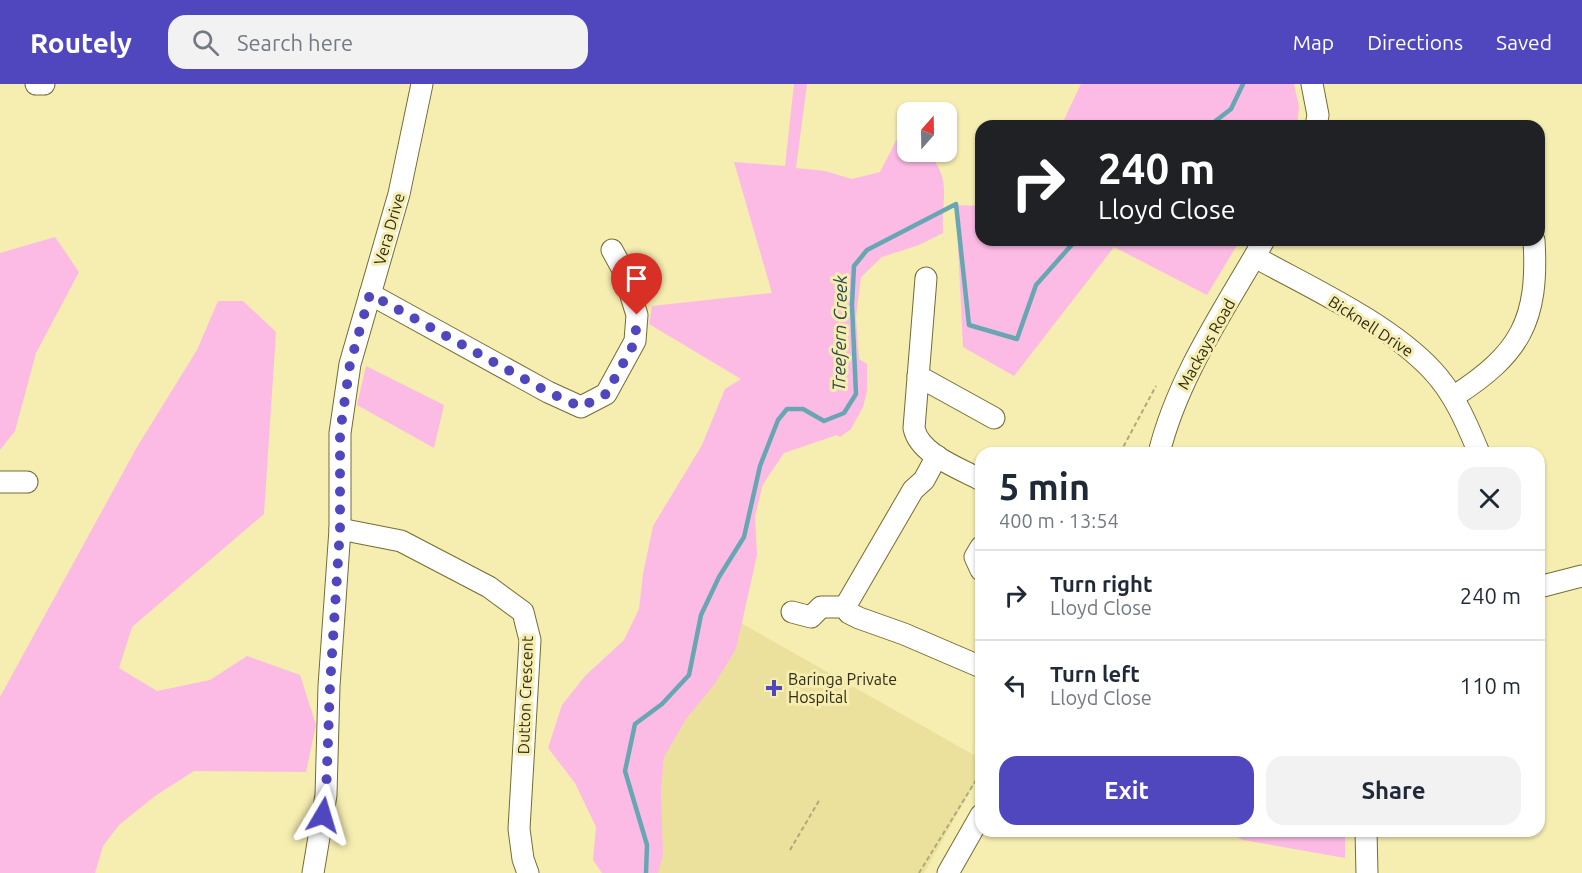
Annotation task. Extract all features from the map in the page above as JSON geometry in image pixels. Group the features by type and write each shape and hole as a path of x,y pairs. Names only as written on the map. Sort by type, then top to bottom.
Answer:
{"street":[{"path":"36,84 44,84"},
{"name":"Vera Drive","path":"313,873 326,795 340,529 340,433 350,364 399,194 422,84"},
{"path":"1312,84 1318,114 1317,120"},
{"path":"1453,397 1500,363 1517,339 1527,319 1533,292 1534,246"},
{"name":"Bicknell Drive","path":"1259,248 1402,344 1433,371 1453,397 1476,447"},
{"name":"Mackays Road","path":"1161,447 1170,412 1183,384 1259,248"},
{"path":"370,294 548,392 581,407 606,394 635,342 637,315 623,270 612,250"},
{"path":"926,278 915,436 937,456 975,477"},
{"path":"918,376 994,418"},
{"path":"845,607 913,490 924,480 937,456"},
{"path":"0,482 27,482"},
{"name":"Dutton Crescent","path":"340,529 401,541 489,587 523,612 530,640 519,829 523,860 528,873"},
{"path":"1545,585 1582,576"},
{"path":"792,612 811,617 820,607 845,607"},
{"path":"845,607 849,613 859,618 904,634 975,664"},
{"path":"948,873 975,826"},
{"path":"1366,837 1367,873"}],"path":[{"path":"1123,447 1156,386"},
{"path":"919,873 975,781"},
{"path":"790,850 820,798"}],"shaded area":[{"path":"794,84 807,84 796,168 825,171 852,179 880,172 897,139 897,162 935,162 940,171 944,190 943,233 919,245 882,257 861,277 856,317 859,359 867,364 867,391 863,407 851,429 840,437 837,435 784,453 763,484 755,516 757,555 736,649 714,685 686,719 664,757 661,789 663,855 658,873 602,873 593,860 596,827 575,783 548,748 562,705 585,676 624,640 639,609 643,574 653,526 702,445 725,389 741,379 649,324 652,306 772,293 734,162 785,166"},
{"path":"1081,84 1294,84 1299,107 1298,120 1064,120"},
{"path":"956,205 975,206 975,246 1236,246 1207,295 1114,247 1014,376 963,347"},
{"path":"55,237 79,272 36,353 15,431 0,450 0,253"},
{"path":"218,301 243,301 276,332 264,514 132,627 119,668 157,691 210,680 247,656 300,675 316,725 306,772 194,771 155,796 119,825 103,846 95,873 0,873 0,697 137,447 197,350"},
{"path":"366,366 444,405 434,448 357,405"},
{"name":"Baringa Private Hospital","path":"732,618 975,756 975,783 924,873 648,873 635,786"},
{"path":"1237,837 1345,837 1345,858"}],"waterway":[{"name":"Treefern Creek","path":"1217,120 1231,109 1243,84"},
{"name":"Treefern Creek","path":"646,873 647,845 625,771 635,724 662,704 689,675 701,615 719,577 744,537 760,466 778,420 787,409 803,409 824,421 844,413 856,394 852,305 854,266 867,250 956,204 969,325 1017,339 1036,285 1071,246"}],"place":[{"name":"Baringa Private Hospital","path":"774,688"}],"route":[{"path":"323,815 326,795 340,529 340,433 350,364 370,294 548,392 581,407 606,394 635,342 637,315"}]}
